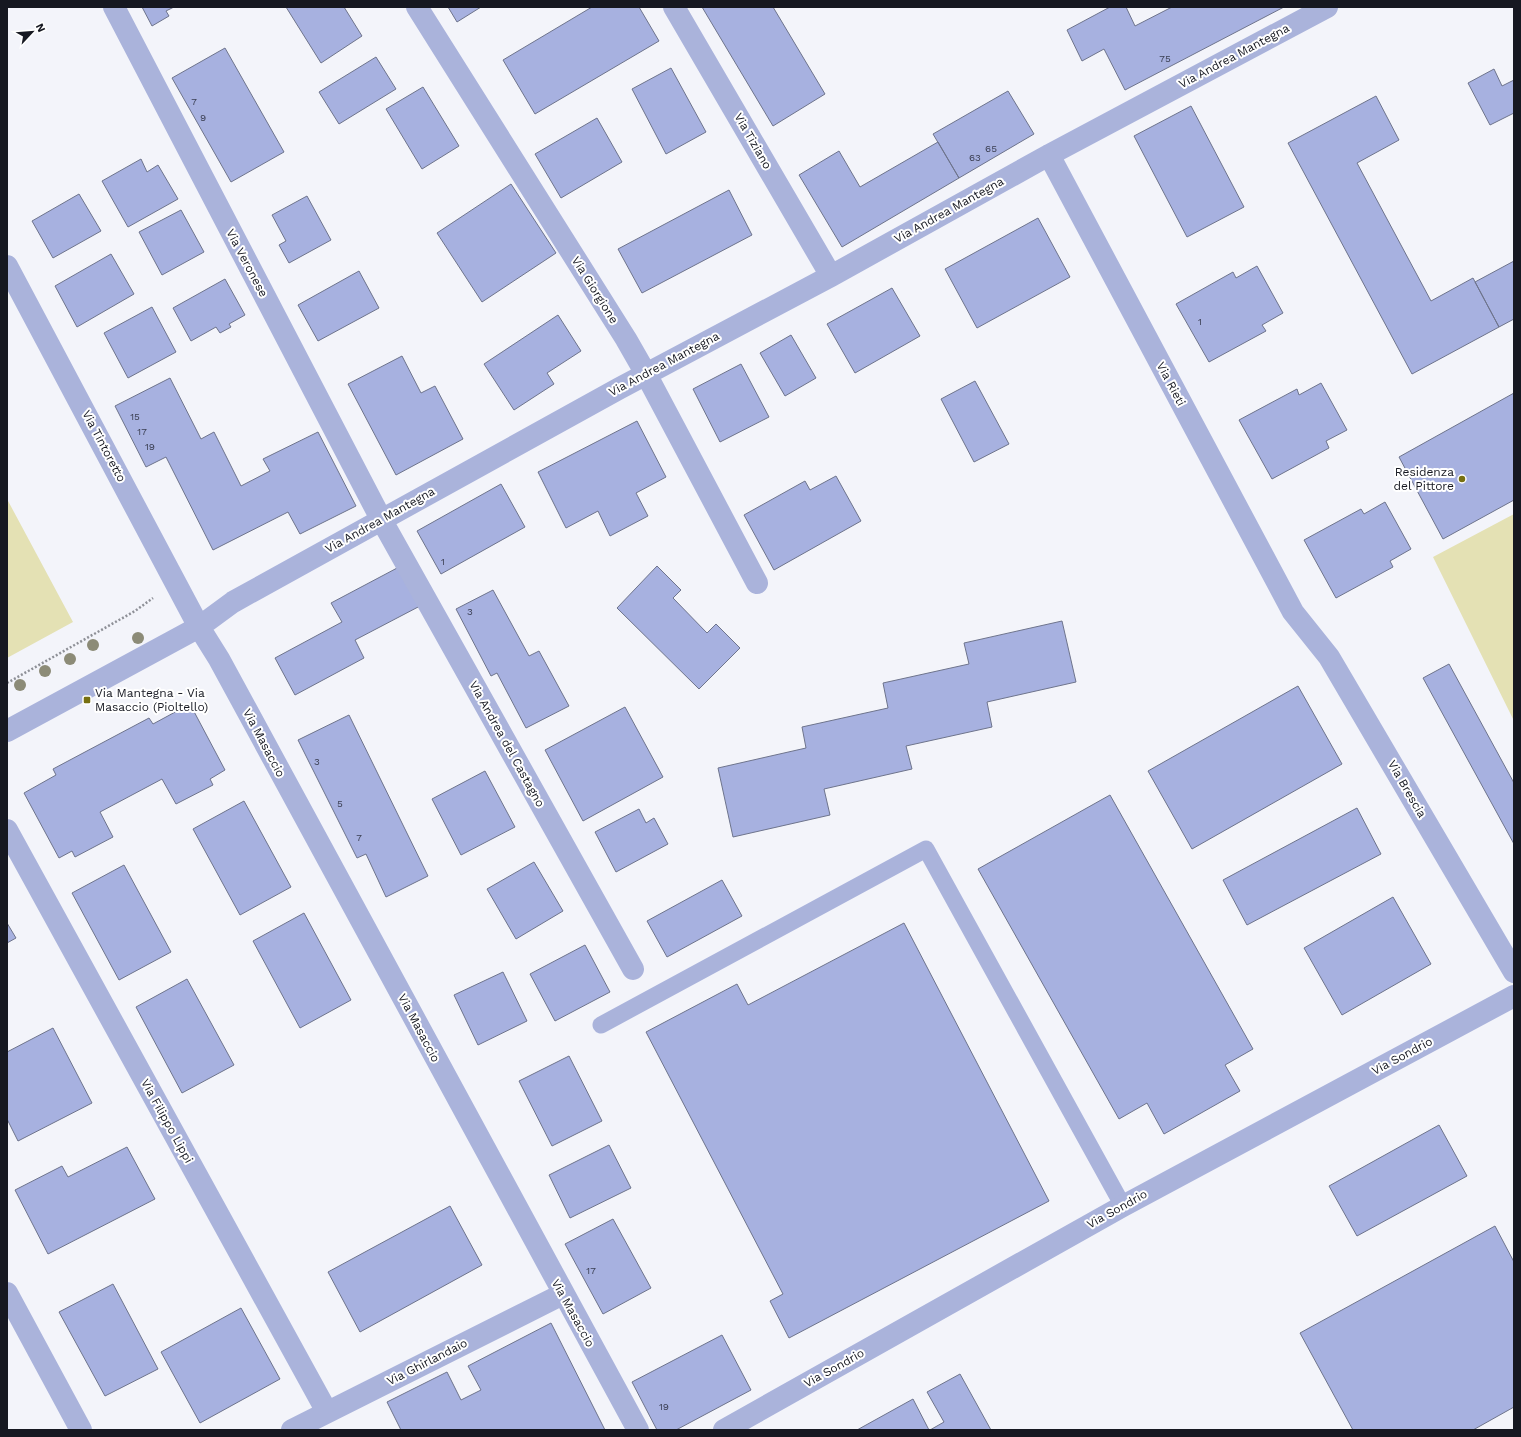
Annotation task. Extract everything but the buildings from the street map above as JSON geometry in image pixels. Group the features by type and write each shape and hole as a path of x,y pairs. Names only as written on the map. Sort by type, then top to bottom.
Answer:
{"street":[{"name":"Via Veronese","path":"114,7 381,519"},
{"name":"Via Giorgione","path":"417,7 646,374 757,583"},
{"name":"Via Tiziano","path":"674,7 831,276"},
{"name":"Via Andrea Mantegna","path":"7,731 199,627 234,602 381,519 646,374 831,276 1049,155 1327,7"},
{"name":"Via Rieti","path":"1049,155 1293,612"},
{"name":"Via Tintoretto","path":"7,266 199,627"},
{"name":"Via Andrea del Castagno","path":"381,519 633,969"},
{"name":"Via Brescia","path":"1293,612 1329,656 1514,972"},
{"name":"Via Masaccio","path":"199,627 219,659 638,1430"},
{"name":"Via Filippo Lippi","path":"7,830 327,1412"},
{"name":"Via Sondrio","path":"724,1430 1122,1206 1514,996"},
{"path":"7,1293 81,1430"},
{"name":"Via Ghirlandaio","path":"292,1430 563,1294"}],"lane":[{"path":"601,1025 926,849 1122,1206"}],"shaded area":[{"path":"7,499 73,622 7,658"},
{"path":"1514,514 1514,721 1433,557"}],"place":[{"name":"Residenza del Pittore","path":"1462,479"},
{"name":"Via Mantegna - Via Masaccio (Pioltello)","path":"87,700"}]}
